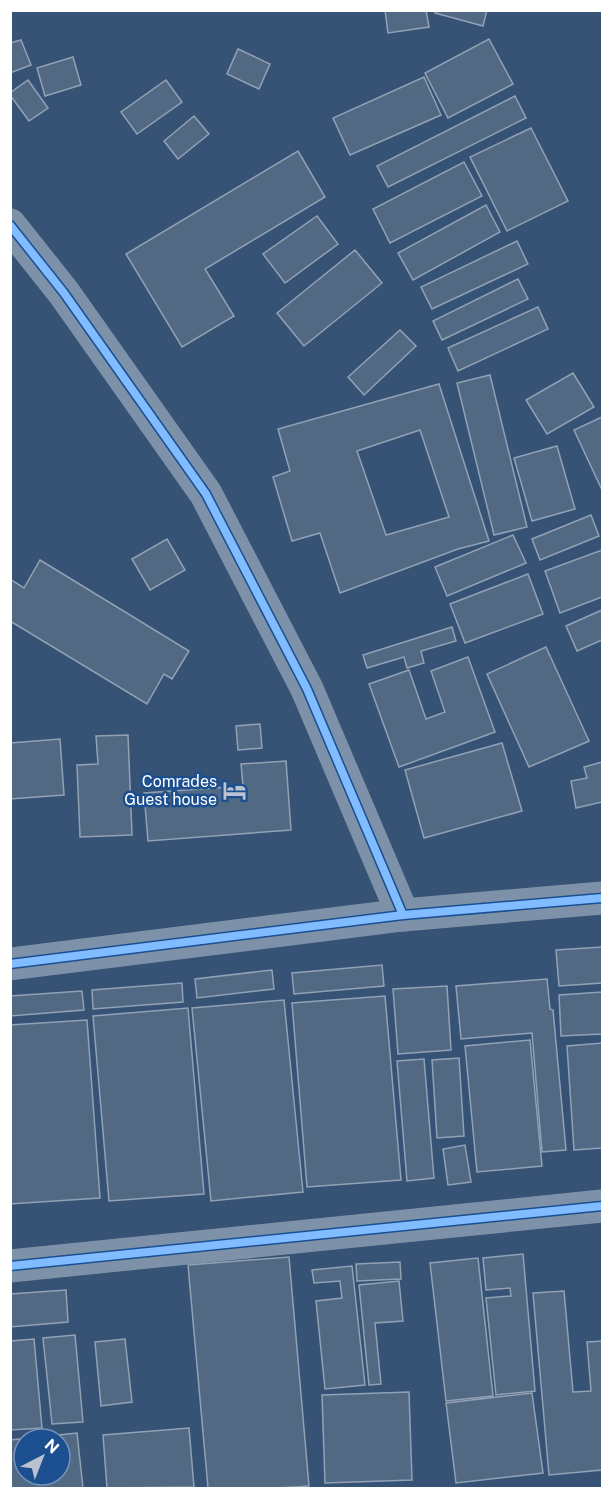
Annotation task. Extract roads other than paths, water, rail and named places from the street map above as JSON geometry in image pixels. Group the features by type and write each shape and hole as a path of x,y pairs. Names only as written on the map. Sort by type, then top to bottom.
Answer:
{"street":[{"path":"10,225 64,293 206,494 307,689 404,915"},
{"path":"10,964 404,915 603,898"},
{"path":"10,1266 603,1206"}],"place":[{"name":"Comrades Guest house","path":"235,790"}]}
